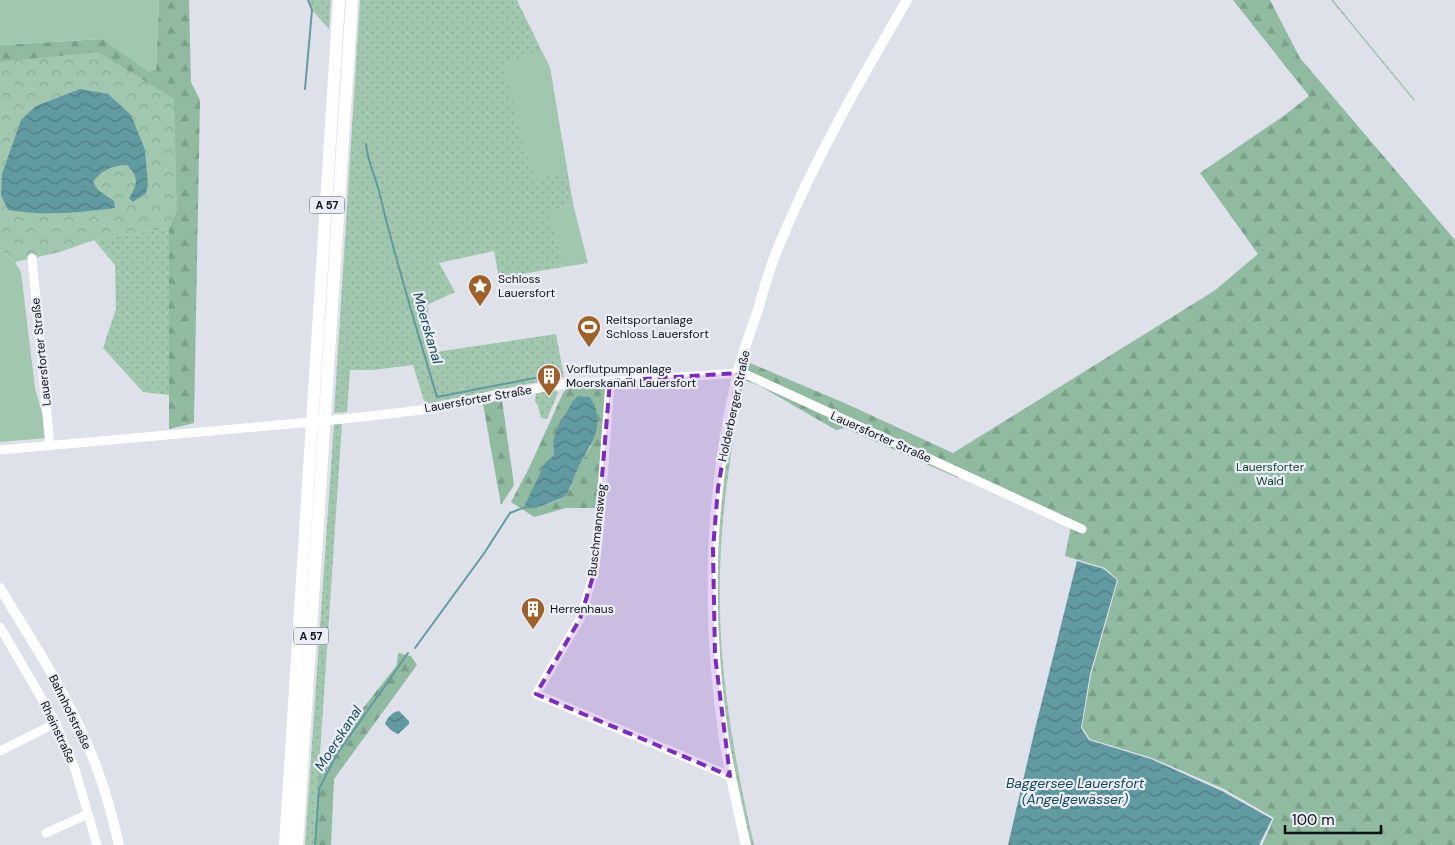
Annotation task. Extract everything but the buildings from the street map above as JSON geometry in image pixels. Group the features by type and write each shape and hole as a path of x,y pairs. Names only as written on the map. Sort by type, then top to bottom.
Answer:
{"highway":[{"name":"A 57","path":"320,409 339,0"},
{"name":"A 57","path":"285,845 352,0"},
{"name":"A 57","path":"297,845 318,428"}],"main road":[{"name":"Holderberger Straße","path":"746,845 730,776 715,655 713,572 718,488 726,430 738,373 775,256 826,144 860,80 907,0"},
{"name":"Bahnhofstraße","path":"0,588 56,680 85,739 107,800 119,845"}],"street":[{"name":"Lauersforter Straße","path":"32,258 50,446"},
{"name":"Lauersforter Straße","path":"0,450 344,419 430,409 491,396 565,384 743,373 1082,529"},
{"name":"Buschmannsweg","path":"610,381 594,573 580,619 536,694 730,776"},
{"name":"Rheinstraße","path":"0,627 56,723 75,769 97,845"},
{"path":"0,750 56,723"},
{"path":"46,833 88,814"}],"highlighted area":[{"path":"738,373 718,488 713,549 715,655 730,776 536,694 580,619 594,573 610,381"}],"green space":[{"path":"0,0 159,0 156,70 148,72 102,39 0,45"},
{"path":"114,0 156,70 159,0 189,0 191,82 200,100 194,423 169,429 169,228 177,209 0,62 0,45 103,39"},
{"path":"308,0 331,0 329,29 312,10"},
{"path":"360,0 517,0 550,68 573,204 550,211 563,267 499,278 494,251 439,263 455,292 427,305 436,352 556,334 564,377 425,404 413,365 373,370 350,370 347,412 334,413"},
{"name":"Lauersforter Wald","path":"1233,0 1270,0 1300,58 1455,240 1455,845 1262,845 1274,818 1224,789 1152,758 1090,739 1082,727 1091,675 1118,580 1105,568 1065,556 1072,521 964,472 958,478 845,428 836,430 760,386 745,380 750,363 849,405 953,453 1214,291 1258,254 1200,173 1285,115 1309,96"},
{"path":"1331,0 1333,0 1414,101"},
{"path":"98,52 174,99 177,209 169,228 94,240 60,252 15,262 0,250 0,62"},
{"path":"542,52 550,68 567,172 536,179 524,148 503,63"},
{"path":"573,204 588,263 563,267 549,211"},
{"path":"169,228 169,395 143,392 103,348 116,309 115,265 94,240"},
{"path":"0,250 15,262 21,272 35,388 44,420 46,438 0,442"},
{"path":"745,380 737,410 726,491 721,551 720,611 723,670 729,718 754,845 748,845 727,734 718,651 718,529 729,435 741,383"},
{"path":"603,384 607,386 597,508 566,508 534,517 511,502 529,468 563,393 568,387","holes":["572,402 591,446 577,469 571,488 561,499 536,508 541,473 554,455 553,439"]},
{"path":"554,388 558,393 547,419 541,418 535,401 536,393"},
{"path":"502,400 514,485 501,505 483,404"},
{"path":"342,423 314,845 305,845 334,424"},
{"path":"398,653 411,656 417,665 334,779 331,845 314,845 319,764 397,665"}],"water":[{"path":"80,89 108,94 131,115 145,150 148,185 146,193 133,202 129,198 136,181 134,173 127,165 122,165 104,171 93,182 98,190 114,201 115,208 61,213 8,210 1,195 2,174 21,120 36,106"},
{"path":"578,396 590,397 595,407 597,425 592,442 570,488 562,498 536,508 525,505 545,463 554,455 553,440 560,421"},
{"name":"Baggersee Lauersfort (Angelgewässer)","path":"1077,561 1104,569 1117,580 1090,674 1081,728 1089,740 1151,759 1222,791 1272,819 1259,845 1008,845"},
{"path":"399,711 409,721 409,724 398,734 385,724 390,716"}],"waterway":[{"name":"Moerskanal","path":"305,89 312,10 308,0"},
{"name":"Moerskanal","path":"366,144 368,157 437,397 560,373"},
{"name":"Moerskanal","path":"415,648 485,552 510,513 528,506"},
{"name":"Moerskanal","path":"315,845 319,789 337,754 408,653"}],"place":[{"name":"Schloss Lauersfort","path":"480,307"},
{"name":"Reitsportanlage Schloss Lauersfort","path":"589,348"},
{"name":"Vorflutpumpanlage Moerskananl Lauersfort","path":"549,397"},
{"name":"Herrenhaus","path":"533,630"}]}
